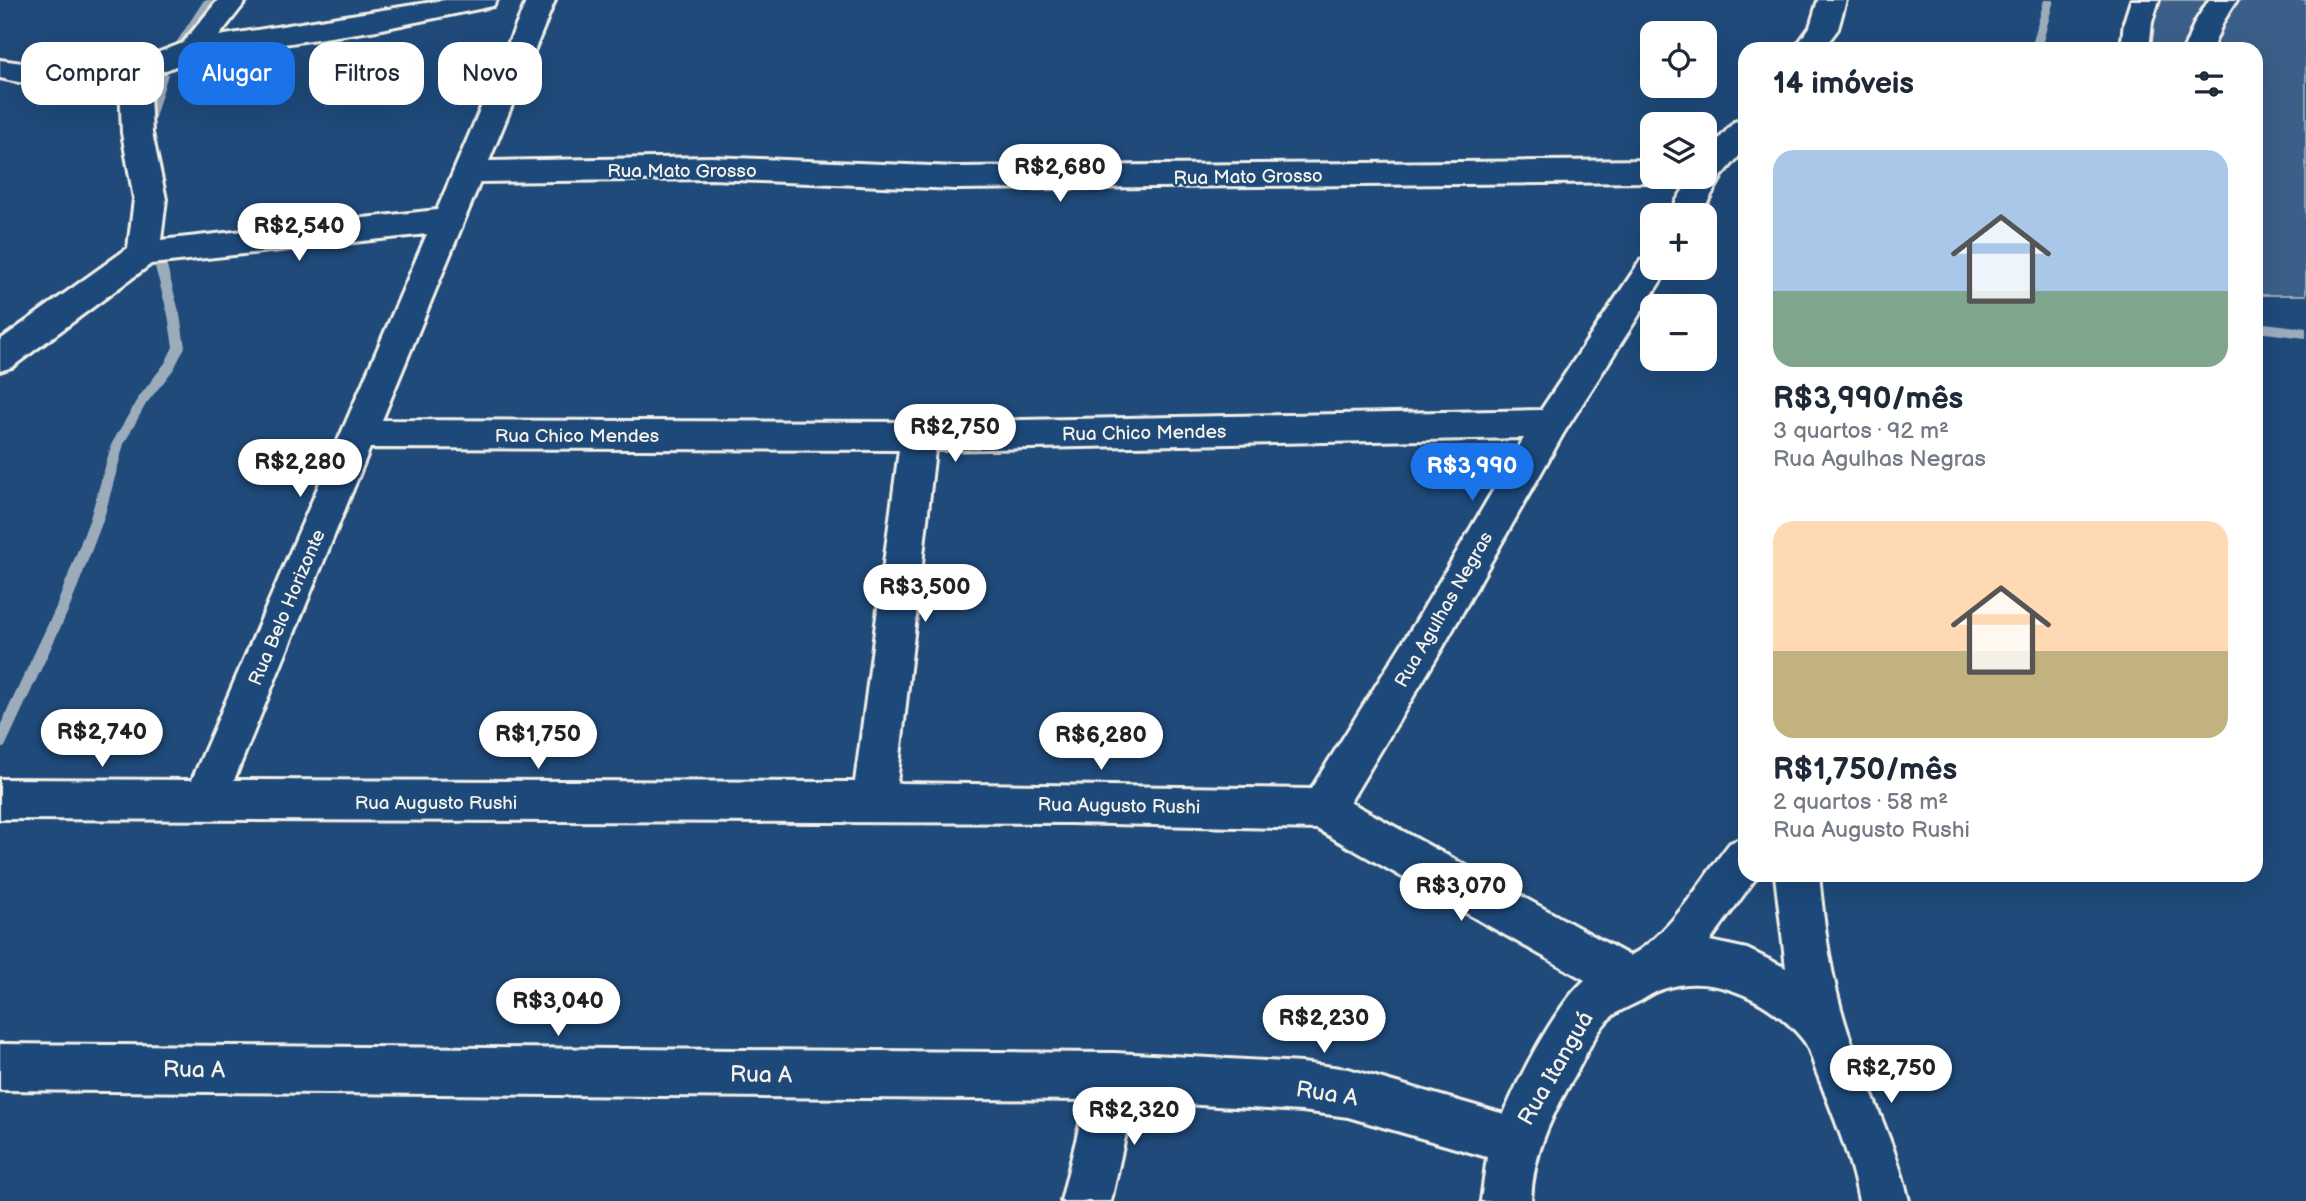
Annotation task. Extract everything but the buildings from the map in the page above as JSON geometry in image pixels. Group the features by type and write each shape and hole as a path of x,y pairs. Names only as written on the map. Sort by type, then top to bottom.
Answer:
{"street":[{"path":"199,42 233,0"},
{"path":"240,42 376,22 484,0"},
{"name":"Rua Belo Horizonte","path":"204,801 541,0"},
{"path":"1814,42 1824,29 1832,0"},
{"path":"2136,42 2138,22 2145,0"},
{"path":"2200,42 2223,0"},
{"path":"0,91 12,72"},
{"path":"136,105 137,133 150,199 143,253"},
{"path":"1717,159 1738,137"},
{"name":"Rua Mato Grosso","path":"467,172 710,168 970,178 1640,171"},
{"path":"0,358 143,253 450,220"},
{"name":"Rua Agulhas Negras","path":"1322,809 1429,635 1551,424 1645,280"},
{"name":"Rua Chico Mendes","path":"359,434 919,436 1551,424"},
{"path":"873,804 919,436"},
{"name":"Rua Augusto Rushi","path":"0,799 1070,803 1322,809"},
{"path":"1322,809 1642,975 1675,962 1701,961 1752,973 1778,987 1803,1006 1824,1029"},
{"path":"1642,975 1680,942 1738,867"},
{"path":"1798,882 1802,926 1824,1029 1870,1143 1884,1201"},
{"name":"Rua Itanguá","path":"1506,1201 1515,1141 1524,1118 1586,1012 1608,991 1642,975"},
{"name":"Rua A","path":"0,1067 1115,1077 1302,1087 1348,1093 1515,1141"},
{"path":"1086,1201 1115,1077"}],"shaded area":[{"path":"2146,0 2306,0 2306,295 2263,295 2263,42 2130,42"}],"waterway":[{"path":"177,49 209,0"},
{"path":"2038,42 2049,0"},
{"path":"149,133 148,124 154,105"},
{"path":"0,742 63,607 97,518 118,443 142,401 170,366 179,347 174,315 160,263"},
{"path":"2263,328 2306,333"}]}
